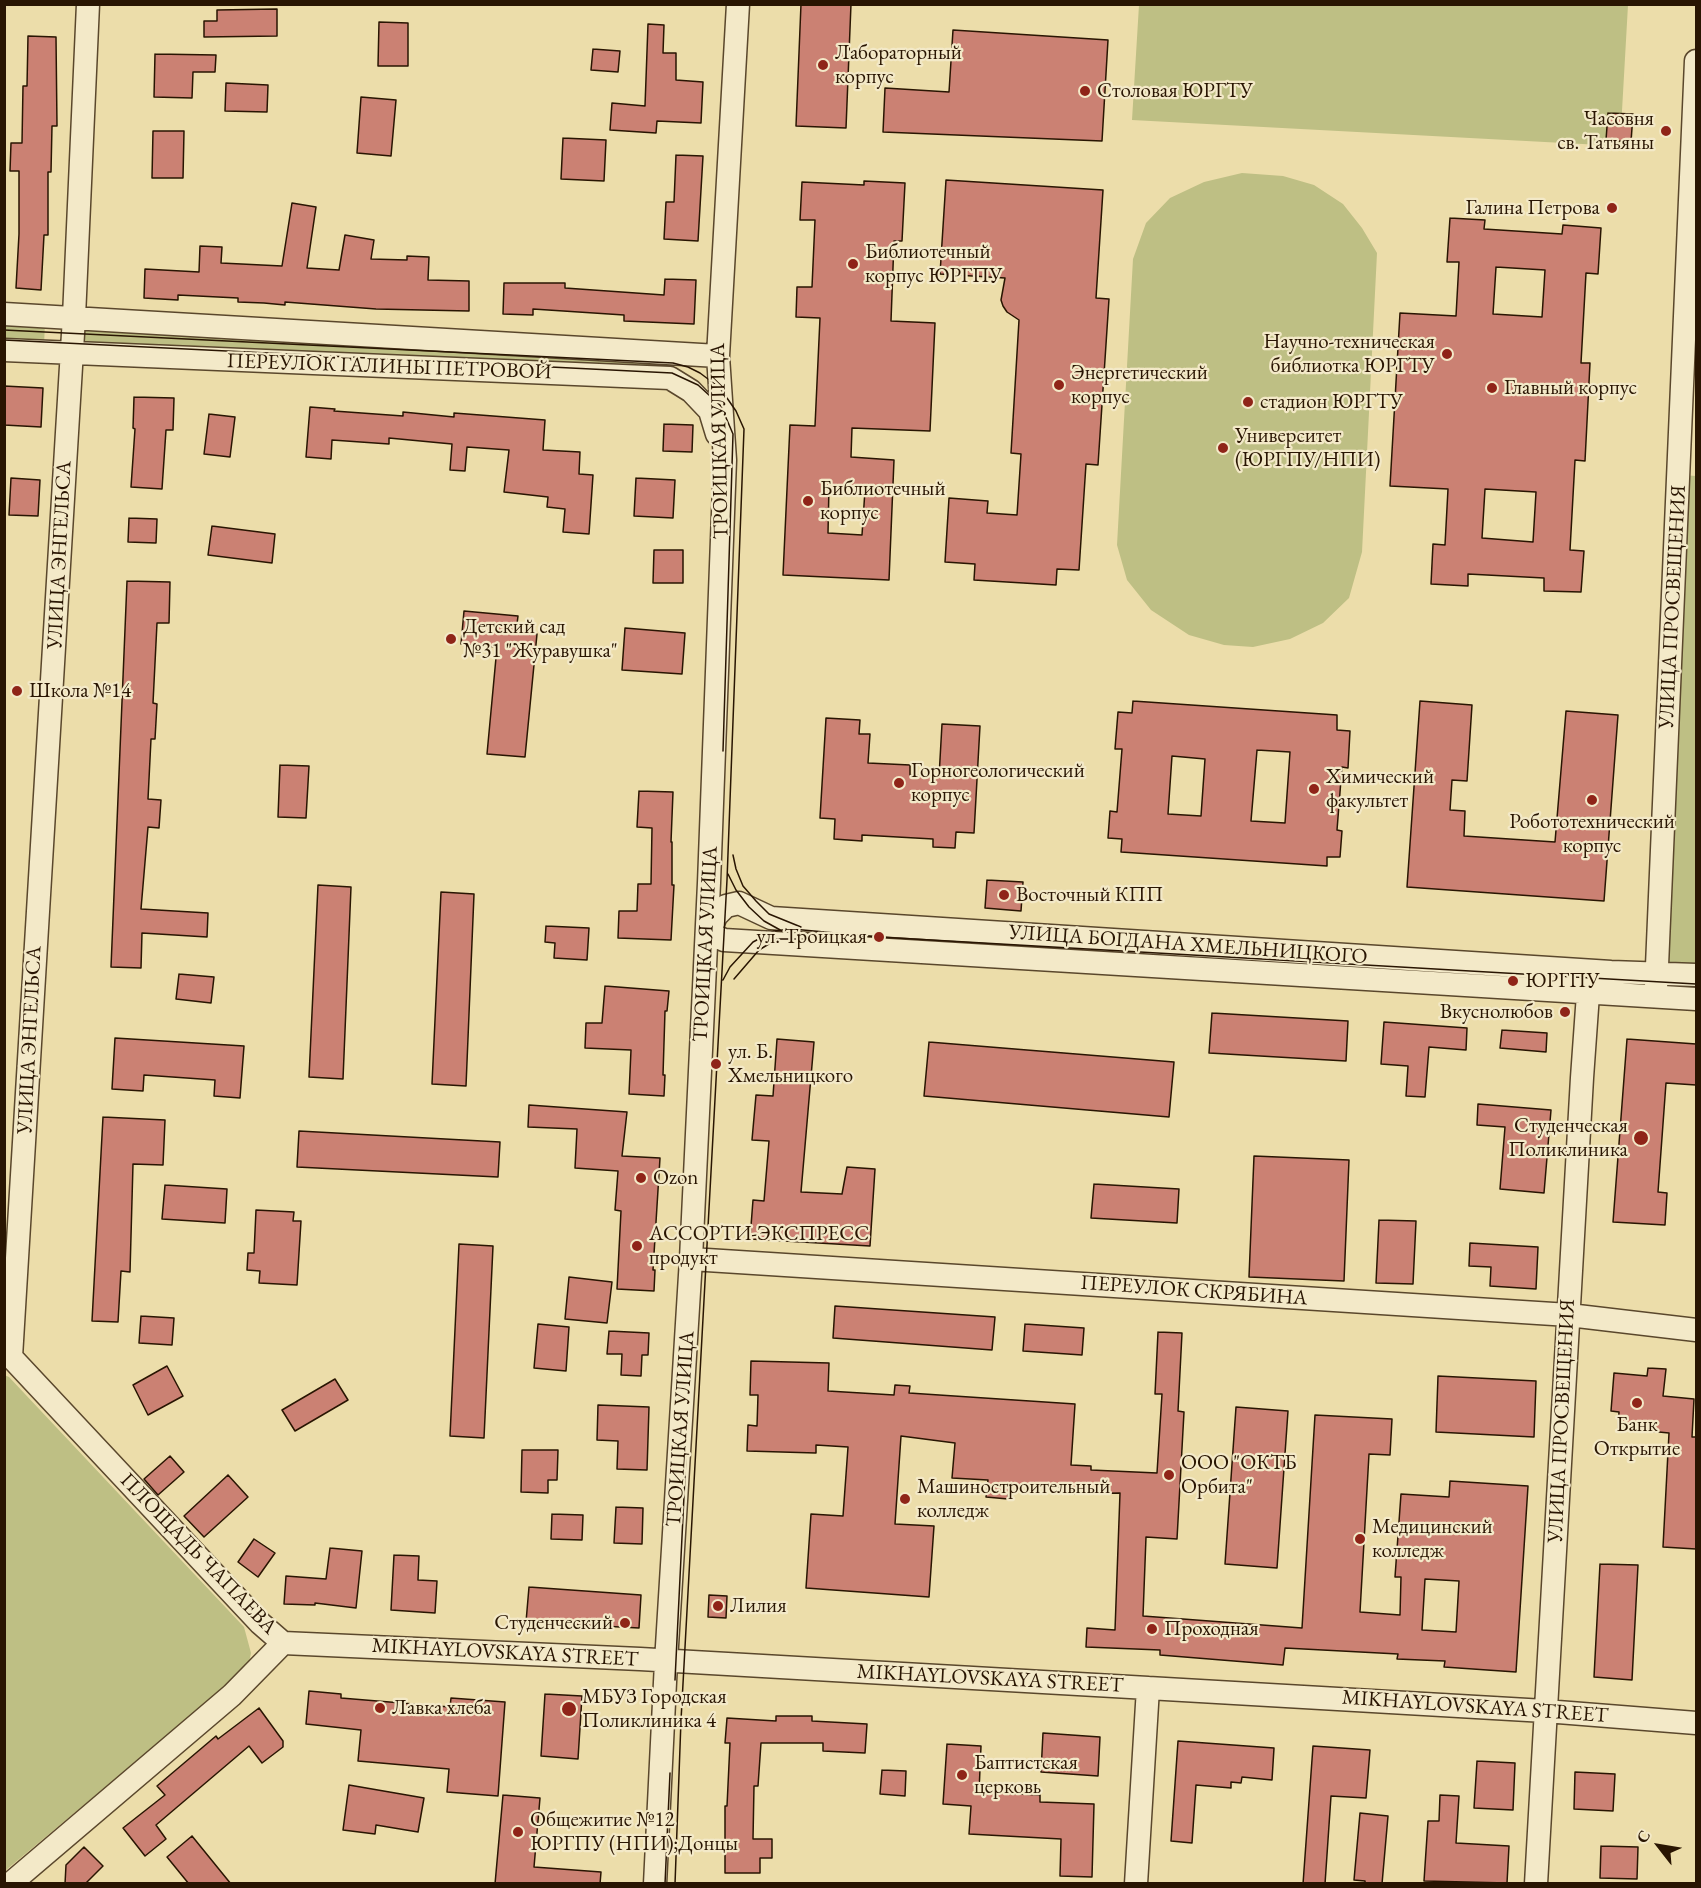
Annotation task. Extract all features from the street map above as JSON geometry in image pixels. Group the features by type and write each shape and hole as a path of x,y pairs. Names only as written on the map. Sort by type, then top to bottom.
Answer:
{"street":[{"name":"УЛИЦА ЭНГЕЛЬСА","path":"8,1357 72,353 88,4"},
{"name":"ТРОИЦКАЯ УЛИЦА","path":"655,1884 666,1662 713,937 708,901 724,460 718,356 738,4"},
{"name":"УЛИЦА ПРОСВЕЩЕНИЯ","path":"1681,995 1657,974 1688,436 1696,61"},
{"name":"ПЕРЕУЛОК ГАЛИНЫ ПЕТРОВОЙ","path":"4,314 718,356"},
{"name":"ПЕРЕУЛОК ГАЛИНЫ ПЕТРОВОЙ","path":"4,350 670,378 691,390 710,411 724,460"},
{"name":"УЛИЦА БОГДАНА ХМЕЛЬНИЦКОГО","path":"1681,995 1588,994 713,937 716,916 726,906 739,903 771,918 1600,971 1696,975"},
{"path":"1588,994 1590,986 1600,971"},
{"name":"УЛИЦА ПРОСВЕЩЕНИЯ","path":"1536,1884 1588,994"},
{"name":"ПЕРЕУЛОК СКРЯБИНА","path":"692,1259 1569,1315 1696,1330"},
{"name":"ПЛОЩАДЬ ЧАПАЕВА","path":"8,1357 260,1623 283,1643 232,1695 10,1884"},
{"name":"MIKHAYLOVSKAYA STREET","path":"283,1643 1148,1688 1545,1711 1696,1723"},
{"path":"1136,1884 1148,1688"}],"green space":[{"path":"1139,5 1628,5 1620,146 1132,120"},
{"name":"стадион ЮРГТУ","path":"1242,173 1283,176 1314,185 1343,204 1362,228 1377,253 1362,552 1349,598 1323,623 1290,639 1253,647 1224,645 1189,635 1151,610 1127,580 1117,545 1133,259 1146,223 1170,198 1204,182"},
{"path":"5,321 45,322 44,346 5,344"},
{"path":"80,326 675,359 673,376 79,347"},
{"path":"1682,475 1696,476 1696,966 1661,964"},
{"path":"4,1375 9,1377 244,1627 251,1653 248,1668 6,1870 4,1870"}],"building":[{"name":"Лабораторный корпус","path":"801,4 851,4 846,128 796,126"},
{"path":"277,9 277,36 204,37 204,21 217,21 217,10"},
{"path":"379,22 408,23 408,66 378,66"},
{"path":"648,24 664,25 663,53 676,53 676,80 703,82 701,123 657,121 656,133 610,130 612,103 645,106"},
{"path":"953,30 1108,40 1102,141 883,132 885,88 949,92"},
{"path":"28,36 56,37 57,126 52,126 51,172 48,172 48,235 44,235 41,290 16,288 19,171 10,171 11,143 22,143 23,86 27,86"},
{"path":"593,49 620,51 618,72 591,70"},
{"path":"155,54 216,55 215,72 193,72 192,98 154,97"},
{"path":"226,83 268,85 267,112 225,111"},
{"path":"361,97 396,100 391,156 357,153"},
{"path":"1608,113 1633,114 1631,142 1606,140"},
{"path":"153,131 184,131 183,178 152,178"},
{"path":"563,138 606,140 604,181 561,179"},
{"path":"676,155 703,156 698,241 664,239 666,202 674,202"},
{"name":"Энергетический корпус","path":"946,180 1103,190 1096,298 1109,299 1098,465 1086,464 1079,570 1057,569 1056,585 974,580 975,564 945,562 949,498 988,501 987,513 1017,515 1021,454 1011,453 1019,320 1007,312 1001,300 1005,278 940,274"},
{"path":"864,181 905,183 902,241 894,241 891,321 935,323 930,431 852,428 851,457 894,460 889,580 783,575 790,425 815,426 820,318 796,317 797,287 812,287 815,220 800,220 802,182 864,185","holes":["829,486 865,490 862,535 828,533"]},
{"path":"292,203 316,207 307,268 339,270 345,235 374,240 371,259 407,260 407,256 429,257 428,280 469,281 469,311 376,309 285,302 285,305 238,302 238,298 178,295 178,300 144,298 145,269 199,272 200,246 222,247 221,263 282,266"},
{"name":"Главный корпус","path":"1450,218 1485,220 1484,229 1562,234 1563,225 1601,228 1598,274 1586,273 1581,363 1590,363 1585,461 1575,460 1570,550 1584,551 1581,592 1544,591 1544,578 1468,574 1468,586 1431,584 1433,544 1445,545 1448,489 1390,486 1400,313 1456,316 1459,262 1447,262","holes":["1496,267 1545,270 1542,317 1493,314","1485,489 1536,492 1533,542 1482,538"]},
{"path":"665,279 696,280 694,324 624,321 624,315 533,309 533,315 503,314 504,283 565,283 565,288 664,295"},
{"path":"4,386 43,388 41,427 4,425"},
{"path":"134,397 174,398 173,430 166,430 162,489 131,487 135,429 133,428"},
{"path":"310,407 403,416 403,412 454,417 454,413 545,420 543,450 580,452 579,474 593,475 589,534 563,532 565,509 547,507 548,497 504,492 509,450 467,447 465,471 450,470 452,444 389,438 389,444 332,440 331,459 306,457"},
{"path":"209,414 235,417 230,457 204,454"},
{"path":"664,424 693,425 692,452 663,451"},
{"path":"11,478 40,480 38,516 9,515"},
{"path":"636,478 675,480 673,518 634,516"},
{"path":"129,518 157,519 156,543 128,542"},
{"path":"212,526 275,534 272,563 208,555"},
{"path":"654,550 683,550 683,583 653,583"},
{"path":"127,581 170,582 169,623 157,623 153,703 157,704 155,739 151,739 148,799 161,800 159,828 148,827 141,909 208,913 207,937 142,933 141,968 111,967"},
{"path":"464,611 518,616 516,632 537,634 525,757 487,754 497,647 461,644"},
{"path":"625,628 685,633 682,674 622,670"},
{"name":"Химический факультет","path":"1133,701 1337,715 1337,730 1350,731 1348,768 1342,767 1337,830 1342,831 1340,857 1327,857 1327,866 1121,852 1122,839 1108,838 1110,811 1117,812 1122,749 1115,749 1118,712 1132,713","holes":["1257,750 1290,752 1285,823 1251,821","1172,756 1205,759 1201,816 1168,814"]},
{"name":"Робототехнический корпус","path":"1420,701 1472,705 1467,781 1452,780 1450,810 1465,811 1464,836 1555,842 1566,711 1618,715 1604,901 1407,887"},
{"name":"Горногеологический корпус","path":"826,718 860,720 859,734 870,734 868,763 910,765 910,775 939,777 942,724 980,726 974,833 956,832 955,848 933,847 933,839 862,835 862,841 834,839 835,819 820,818"},
{"path":"280,765 309,766 306,818 278,817"},
{"path":"639,791 673,792 671,842 672,885 674,885 671,940 618,938 619,911 637,911 638,884 651,884 652,828 637,827"},
{"name":"Восточный КПП","path":"987,880 1023,882 1021,911 985,908"},
{"path":"318,885 351,887 343,1079 309,1077"},
{"path":"441,892 474,894 466,1086 432,1084"},
{"path":"546,926 589,928 587,960 554,958 555,943 545,942"},
{"path":"179,974 214,977 211,1003 176,999"},
{"path":"605,986 669,991 667,1011 665,1011 664,1096 629,1094 631,1050 585,1048 586,1023 602,1023"},
{"path":"1212,1013 1348,1021 1346,1061 1209,1053"},
{"path":"1384,1022 1467,1028 1466,1050 1429,1047 1425,1097 1406,1096 1408,1066 1381,1064"},
{"path":"1502,1030 1547,1033 1546,1052 1500,1048"},
{"path":"115,1038 244,1046 240,1098 214,1096 215,1080 144,1075 143,1091 112,1089"},
{"path":"777,1039 814,1042 801,1192 842,1194 847,1167 875,1169 870,1246 750,1239 753,1200 764,1201 769,1141 752,1140 756,1095 773,1096"},
{"name":"Студенческая Поликлиника","path":"1627,1039 1696,1044 1696,1085 1666,1083 1658,1192 1667,1193 1665,1225 1613,1222"},
{"path":"929,1042 1174,1062 1169,1117 924,1096"},
{"path":"1478,1104 1551,1110 1544,1193 1500,1189 1505,1127 1477,1125"},
{"path":"529,1105 627,1112 622,1156 660,1158 653,1270 655,1270 654,1291 617,1289 621,1211 615,1210 618,1171 575,1168 577,1129 528,1127"},
{"path":"103,1117 165,1120 163,1165 133,1164 130,1272 121,1271 118,1322 92,1321"},
{"path":"299,1131 500,1142 498,1177 297,1167"},
{"path":"1254,1156 1349,1160 1344,1281 1249,1277"},
{"path":"1094,1184 1179,1189 1177,1223 1091,1218"},
{"path":"165,1185 227,1189 225,1223 162,1219"},
{"path":"256,1210 294,1212 293,1221 301,1221 297,1285 259,1283 260,1271 247,1270 248,1253 254,1253"},
{"path":"1379,1220 1416,1221 1413,1284 1376,1283"},
{"path":"1470,1243 1538,1247 1536,1289 1490,1286 1491,1267 1469,1266"},
{"path":"459,1244 493,1246 484,1438 450,1436"},
{"path":"569,1277 612,1282 607,1323 565,1319"},
{"path":"835,1306 995,1317 992,1350 833,1338"},
{"path":"141,1316 174,1318 172,1345 139,1343"},
{"path":"538,1324 569,1327 566,1371 534,1368"},
{"path":"1025,1324 1084,1328 1082,1355 1023,1351"},
{"path":"609,1331 649,1333 648,1355 642,1355 641,1376 621,1375 622,1354 607,1354"},
{"path":"1158,1332 1182,1333 1178,1411 1184,1412 1177,1539 1146,1537 1143,1616 1302,1628 1315,1415 1392,1419 1390,1455 1369,1454 1360,1612 1400,1615 1401,1577 1395,1577 1401,1494 1449,1497 1450,1481 1528,1486 1516,1672 1444,1667 1445,1661 1397,1659 1398,1654 1285,1648 1283,1665 1160,1655 1160,1650 1086,1647 1087,1628 1115,1630 1120,1493 1070,1494 1071,1488 1009,1484 1008,1499 986,1497 988,1480 952,1478 955,1443 901,1436 895,1524 934,1526 929,1597 806,1588 811,1514 843,1516 848,1447 816,1445 816,1453 747,1451 748,1425 757,1426 758,1395 750,1395 751,1361 829,1363 828,1391 894,1395 895,1385 910,1386 909,1393 1075,1404 1071,1465 1091,1466 1091,1470 1157,1473 1162,1394 1155,1394","holes":["1425,1579 1459,1581 1456,1632 1422,1630"]},
{"path":"167,1366 183,1396 148,1415 133,1385"},
{"path":"1648,1368 1666,1369 1663,1396 1694,1399 1692,1437 1696,1437 1696,1549 1663,1547 1669,1433 1618,1428 1619,1412 1611,1411 1614,1373 1647,1376"},
{"path":"1438,1376 1536,1381 1534,1437 1436,1432"},
{"path":"335,1379 348,1400 295,1431 282,1410"},
{"path":"598,1405 649,1407 647,1470 617,1469 618,1441 597,1440"},
{"path":"1236,1407 1288,1411 1277,1568 1225,1564"},
{"path":"522,1450 558,1450 557,1480 548,1480 548,1493 521,1492"},
{"path":"170,1456 184,1472 158,1495 144,1479"},
{"path":"228,1475 248,1497 204,1537 184,1516"},
{"path":"616,1507 643,1508 642,1544 614,1543"},
{"path":"552,1514 583,1515 582,1540 551,1539"},
{"path":"254,1539 275,1553 258,1577 238,1562"},
{"path":"330,1548 362,1551 356,1608 315,1603 315,1605 284,1604 286,1576 326,1579"},
{"path":"394,1555 419,1556 418,1580 437,1581 435,1613 391,1610"},
{"path":"1600,1564 1638,1565 1632,1680 1594,1677"},
{"path":"529,1587 641,1595 639,1628 526,1622"},
{"name":"Лилия","path":"709,1595 727,1596 726,1618 708,1617"},
{"path":"309,1691 341,1694 341,1698 450,1707 451,1698 505,1702 498,1796 447,1792 449,1769 358,1761 361,1730 306,1724"},
{"path":"545,1694 582,1696 578,1759 541,1756"},
{"path":"259,1708 283,1741 283,1747 262,1763 249,1746 156,1825 166,1839 145,1856 123,1828 165,1795 157,1786 216,1736 218,1739"},
{"path":"776,1716 812,1716 812,1721 867,1724 865,1753 823,1751 823,1743 761,1743 758,1786 754,1786 753,1839 772,1839 772,1858 760,1858 760,1873 725,1873 725,1806 727,1806 730,1743 725,1743 727,1718 776,1721"},
{"path":"1043,1733 1100,1737 1098,1776 1041,1772"},
{"path":"1178,1741 1274,1748 1272,1780 1242,1777 1241,1783 1231,1782 1231,1788 1196,1785 1192,1843 1171,1841"},
{"path":"947,1744 981,1746 979,1792 1040,1795 1040,1802 1094,1804 1092,1877 1060,1876 1061,1839 969,1834 971,1806 943,1804"},
{"path":"1313,1746 1370,1750 1366,1798 1331,1796 1325,1884 1303,1884"},
{"path":"1477,1761 1515,1763 1513,1810 1474,1808"},
{"path":"882,1770 906,1771 905,1796 880,1794"},
{"path":"1575,1772 1615,1774 1613,1811 1574,1809"},
{"path":"349,1785 424,1798 418,1832 376,1825 375,1834 343,1830"},
{"name":"Общежитие №12 ЮРГПУ (НПИ);Донцы","path":"503,1795 540,1798 534,1867 601,1872 600,1884 495,1884"},
{"path":"1440,1795 1459,1796 1456,1843 1509,1846 1507,1883 1424,1881 1428,1821 1439,1821"},
{"path":"1360,1813 1388,1816 1382,1884 1365,1884 1365,1881 1354,1880"},
{"path":"192,1836 231,1884 189,1884 167,1857"},
{"path":"1601,1846 1638,1847 1637,1879 1600,1878"},
{"path":"84,1847 103,1866 85,1884 65,1884 66,1865"}],"tram line":[{"path":"4,330 673,363 700,373 720,388 736,411 744,429 727,880 681,1720 675,1884"},
{"path":"4,340 672,373 698,385 721,406 733,434 723,751"},
{"path":"733,855 743,886 756,901 769,914 801,927"},
{"path":"728,874 736,890 749,907 764,921 782,931"},
{"path":"723,980 730,967 753,942 774,931 792,929 879,937 1696,984"},
{"path":"734,979 759,950 777,939 811,939"},
{"path":"675,1680 686,1455"},
{"path":"665,1884 670,1773"}],"place":[{"name":"Лабораторный корпус","path":"823,65"},
{"name":"Столовая ЮРГТУ","path":"1085,91"},
{"name":"Часовня св. Татьяны","path":"1666,131"},
{"name":"Галина Петрова","path":"1612,208"},
{"name":"Библиотечный корпус ЮРГПУ","path":"853,264"},
{"name":"Научно-техническая библиотка ЮРГТУ","path":"1447,354"},
{"name":"Энергетический корпус","path":"1059,385"},
{"name":"Главный корпус","path":"1492,388"},
{"name":"стадион ЮРГТУ","path":"1248,402"},
{"name":"Университет (ЮРГПУ/НПИ)","path":"1223,448"},
{"name":"Библиотечный корпус","path":"808,501"},
{"name":"Детский сад №31 \"Журавушка\"","path":"451,639"},
{"name":"Школа №14","path":"17,691"},
{"name":"Горногеологический корпус","path":"899,783"},
{"name":"Химический факультет","path":"1314,789"},
{"name":"Робототехнический корпус","path":"1592,800"},
{"name":"Восточный КПП","path":"1004,895"},
{"name":"ул. Троицкая","path":"879,937"},
{"name":"ЮРГПУ","path":"1513,981"},
{"name":"Вкуснолюбов","path":"1565,1012"},
{"name":"ул. Б. Хмельницкого","path":"716,1064"},
{"name":"Студенческая Поликлиника","path":"1641,1138"},
{"name":"Ozon","path":"641,1178"},
{"name":"АССОРТИ-ЭКСПРЕСС продукт","path":"637,1246"},
{"name":"Банк Открытие","path":"1637,1403"},
{"name":"ООО \"ОКТБ Орбита\"","path":"1169,1475"},
{"name":"Машиностроительный колледж","path":"905,1499"},
{"name":"Медицинский колледж","path":"1360,1539"},
{"name":"Лилия","path":"718,1606"},
{"name":"Студенческий","path":"625,1623"},
{"name":"Проходная","path":"1152,1629"},
{"name":"Лавка хлеба","path":"380,1708"},
{"name":"МБУЗ Городская Поликлиника 4","path":"569,1709"},
{"name":"Баптистская церковь","path":"962,1775"},
{"name":"Общежитие №12 ЮРГПУ (НПИ);Донцы","path":"518,1832"}]}
